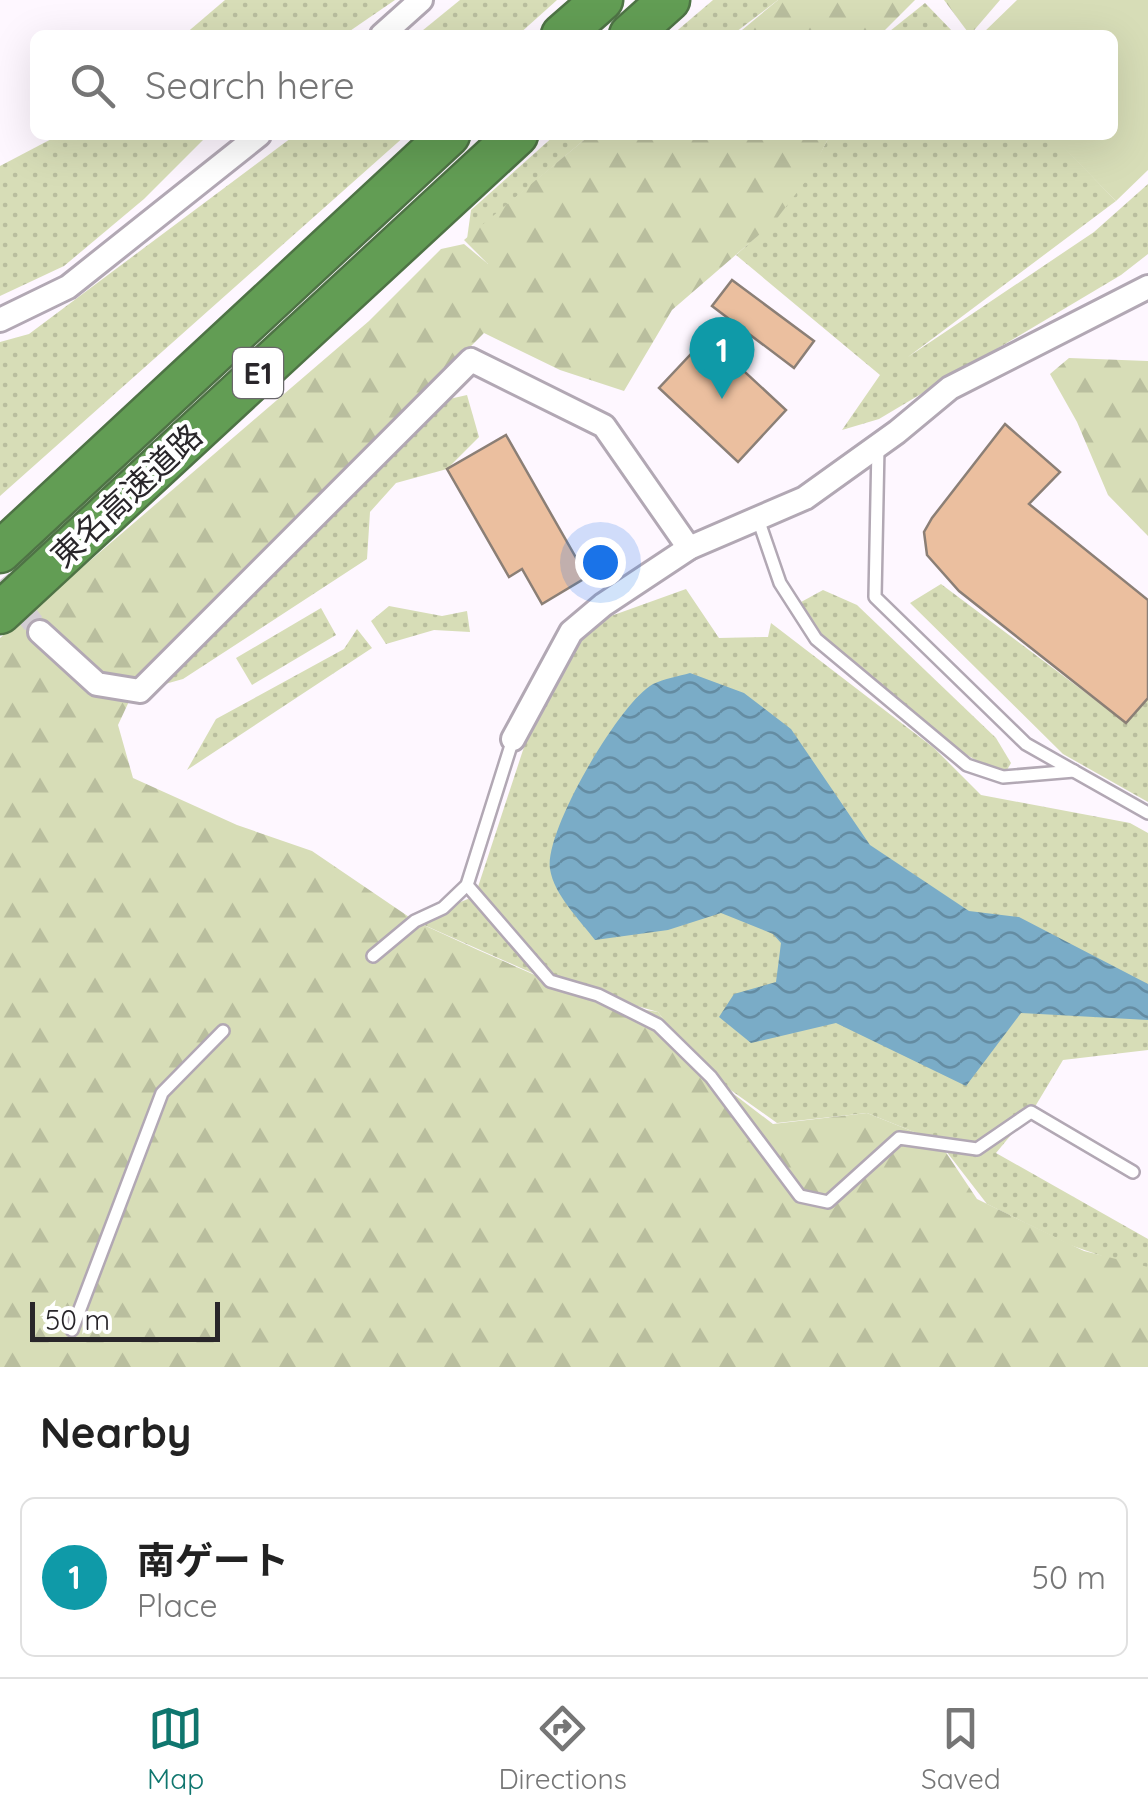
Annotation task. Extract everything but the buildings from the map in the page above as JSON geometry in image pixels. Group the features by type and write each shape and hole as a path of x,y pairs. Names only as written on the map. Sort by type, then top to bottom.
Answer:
{"highway":[{"path":"568,30 602,0"},
{"path":"636,30 670,0"},
{"name":"東名高速道路","path":"0,552 444,140"},
{"name":"東名高速道路","path":"0,612 511,140"}],"street":[{"path":"388,30 421,0"},
{"path":"0,320 68,288 254,140"},
{"path":"513,739 570,632 689,548 805,498 950,388 1148,287"},
{"path":"40,632 97,684 140,691 470,360 604,426 689,548"}],"lane":[{"path":"878,446 875,597 1026,744 1148,814"},
{"path":"758,519 780,583 816,639 967,766 1002,778 1074,771"},
{"path":"373,956 415,921 443,908 467,885 513,739"},
{"path":"467,885 550,981 598,995 658,1025 711,1076 800,1196 828,1202 899,1138 977,1149 1031,1112 1133,1172"},
{"path":"72,1330 162,1093 222,1031"}],"green space":[{"path":"225,0 395,0 351,30 190,30"},
{"path":"460,0 557,0 524,30 423,30"},
{"path":"713,0 778,0 739,30 678,30"},
{"path":"778,0 915,0 885,30 742,30"},
{"path":"944,0 1000,0 974,30 966,30"},
{"path":"1017,0 1148,0 1148,170 1116,201 1056,140 1118,140 1118,30 986,30"},
{"path":"925,3 951,30 891,30"},
{"path":"49,140 203,140 144,199 64,266 0,296 0,166"},
{"path":"288,140 400,140 0,496 0,342 29,334"},
{"path":"549,140 584,140 467,239 471,210"},
{"path":"584,140 827,140 808,178 775,221 672,310 624,391 560,370 484,333 139,680 118,725 133,778 237,825 312,851 415,921 478,950 594,1001 658,1012 701,1069 773,1124 867,1113 939,1142 977,1199 1084,1251 1148,1267 1148,1367 0,1367 0,638 369,321 441,249 464,244 488,264 464,240"},
{"path":"827,140 1057,140 1116,201 908,357 1094,232 1148,184 1148,254 1121,275 879,419 842,430 880,375 736,255 765,228 811,169"},
{"path":"1069,358 1148,361 1148,536 1108,495 1077,422 1050,374"},
{"path":"467,395 479,437 447,469 396,483 370,512 367,559 183,679 140,691 445,400"},
{"path":"941,584 1126,723 1148,698 1148,802 1063,754 910,603"},
{"path":"686,589 719,638 768,637 771,623 934,748 981,795 1130,823 1148,833 1148,1050 1063,1060 1036,1105 996,1153 1148,1239 1148,1272 1070,1245 987,1204 939,1142 867,1113 777,1123 701,1069 658,1012 550,981 415,921 475,896 525,744 572,630"},
{"path":"823,590 857,605 996,738 1011,763 1003,777 925,729 792,607"},
{"path":"389,606 442,616 467,611 470,632 434,630 386,644 371,621"},
{"path":"321,608 336,635 252,685 236,658"},
{"path":"357,629 372,648 187,770 216,719 344,649"}],"water":[{"path":"690,673 744,693 791,729 870,845 969,911 1019,917 1148,984 1148,1020 1021,1013 966,1086 836,1023 751,1043 719,1017 734,994 776,982 781,943 773,934 721,913 668,930 595,940 568,907 552,879 551,851 559,827 587,769 622,715 653,684"}],"tunnel":[{"path":"0,580 40,632"}],"place":[{"name":"南ゲート","path":"722,399"}]}
